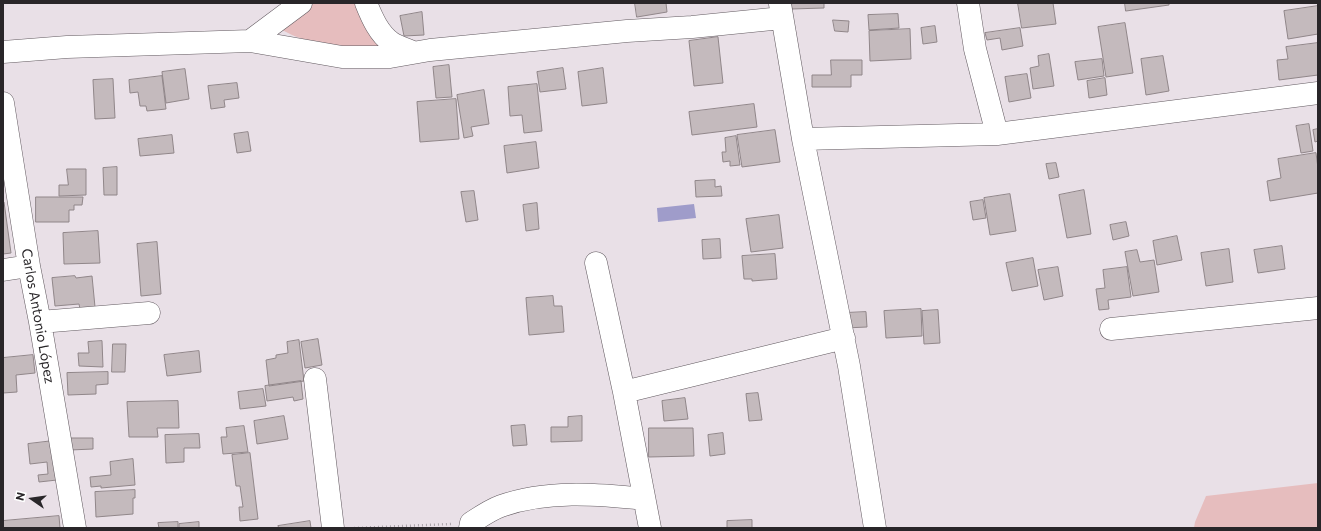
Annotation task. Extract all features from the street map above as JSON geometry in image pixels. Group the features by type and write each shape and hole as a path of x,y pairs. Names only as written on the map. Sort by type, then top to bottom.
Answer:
{"street":[{"path":"250,41 301,3"},
{"path":"366,3 371,17 381,33 392,42 413,52"},
{"path":"968,3 975,49 996,134"},
{"path":"3,52 68,47 250,41 342,57 390,56 413,52 692,26 781,10 803,139 844,338 875,528"},
{"path":"803,139 996,134 1318,93"},
{"name":"Carlos Antonio López","path":"3,104 29,266 75,528"},
{"path":"596,264 624,392 650,528"},
{"path":"3,270 29,266"},
{"path":"1111,329 1318,308"},
{"path":"40,322 149,313"},
{"path":"624,392 844,338"},
{"path":"315,379 333,528"},
{"path":"471,526 499,507 532,498 587,494 644,499"}],"path":[{"path":"350,528 471,526"}],"shaded area":[{"path":"314,3 358,3 383,47 356,47 319,43 294,36 282,30"},
{"path":"694,204 696,218 658,222 657,208"},
{"path":"1318,483 1318,528 1194,528 1206,496"}],"building":[{"path":"635,3 666,3 667,12 637,17"},
{"path":"792,3 824,3 824,8 792,9"},
{"path":"1018,3 1053,3 1056,24 1022,28"},
{"path":"1125,3 1169,3 1169,5 1126,11"},
{"path":"1318,6 1318,34 1288,39 1284,11"},
{"path":"422,12 424,35 404,36 400,16"},
{"path":"898,14 899,28 869,30 868,15"},
{"path":"833,20 849,21 848,32 835,31"},
{"path":"1125,23 1133,73 1106,77 1098,27"},
{"path":"935,26 937,42 923,44 921,28"},
{"path":"1020,28 1023,46 1002,50 1000,38 987,40 985,33"},
{"path":"910,29 911,59 870,61 869,31"},
{"path":"718,37 723,83 694,86 689,41"},
{"path":"1318,43 1318,75 1279,80 1277,60 1288,59 1286,47"},
{"path":"1049,54 1054,86 1033,89 1030,68 1039,66 1038,56"},
{"path":"1163,56 1169,91 1146,95 1141,59"},
{"path":"1102,59 1104,76 1078,80 1075,62"},
{"path":"831,60 862,60 862,75 851,75 851,87 812,87 812,75 831,75"},
{"path":"449,65 452,97 436,98 433,67"},
{"path":"563,68 566,89 540,92 537,72"},
{"path":"603,68 607,103 582,106 578,72"},
{"path":"185,69 189,99 166,103 162,72"},
{"path":"1027,74 1031,98 1009,102 1005,77"},
{"path":"162,76 166,109 147,111 146,106 140,106 138,92 130,93 129,80"},
{"path":"1105,78 1107,95 1089,98 1087,81"},
{"path":"113,79 115,118 95,119 93,80"},
{"path":"237,83 239,98 224,100 225,107 211,109 208,86"},
{"path":"537,84 542,131 524,133 522,115 510,116 508,87"},
{"path":"484,90 489,124 471,127 473,136 464,138 457,95"},
{"path":"456,99 459,139 420,142 417,102"},
{"path":"754,104 757,127 692,135 689,112"},
{"path":"1309,124 1313,151 1301,153 1296,126"},
{"path":"1318,129 1318,141 1315,142 1313,130"},
{"path":"775,130 780,162 742,167 737,135"},
{"path":"248,132 251,151 237,153 234,134"},
{"path":"172,135 174,153 140,156 138,139"},
{"path":"736,136 740,165 730,166 730,161 723,162 722,152 726,152 725,138"},
{"path":"536,142 539,168 507,173 504,146"},
{"path":"1316,153 1318,168 1318,193 1270,201 1267,181 1281,178 1278,159"},
{"path":"1056,163 1059,177 1049,179 1046,164"},
{"path":"117,167 117,195 104,195 103,168"},
{"path":"67,169 86,169 86,195 59,196 59,185 68,185"},
{"path":"715,180 715,187 721,186 722,196 696,197 695,181"},
{"path":"1084,190 1091,234 1067,238 1059,195"},
{"path":"474,191 478,220 466,222 461,192"},
{"path":"1010,194 1016,231 990,235 984,198"},
{"path":"36,197 83,197 82,205 74,205 74,210 69,210 69,222 36,222"},
{"path":"983,200 986,218 973,220 970,202"},
{"path":"3,202 11,253 3,254"},
{"path":"537,203 539,229 526,231 523,205"},
{"path":"779,215 783,248 751,252 746,219"},
{"path":"1126,222 1129,236 1113,240 1110,225"},
{"path":"98,231 100,263 64,264 63,233"},
{"path":"1177,236 1182,260 1157,265 1153,241"},
{"path":"720,239 721,258 703,259 702,240"},
{"path":"157,242 161,294 141,296 137,244"},
{"path":"1282,246 1285,269 1258,273 1254,250"},
{"path":"1229,249 1233,282 1206,286 1201,253"},
{"path":"1137,250 1140,262 1154,260 1159,292 1133,296 1125,252"},
{"path":"775,254 777,279 752,281 752,279 744,279 742,256"},
{"path":"1033,258 1038,286 1012,291 1006,263"},
{"path":"1058,267 1063,296 1044,300 1038,270"},
{"path":"1127,267 1131,297 1108,300 1109,309 1099,310 1096,289 1105,288 1103,270"},
{"path":"75,276 76,278 92,276 95,307 80,309 79,304 55,306 52,278"},
{"path":"553,296 554,306 562,306 564,332 529,335 526,298"},
{"path":"921,309 922,336 886,338 884,311"},
{"path":"938,310 940,343 924,344 922,311"},
{"path":"866,312 867,327 845,328 845,313"},
{"path":"318,339 322,365 305,368 301,342"},
{"path":"299,340 304,381 269,386 266,360 276,358 276,355 288,353 287,342"},
{"path":"102,341 103,367 79,366 78,353 89,353 88,342"},
{"path":"113,344 126,344 125,372 112,372"},
{"path":"199,351 201,372 167,376 164,355"},
{"path":"33,355 35,373 16,375 17,392 3,393 3,358"},
{"path":"108,372 108,384 96,385 96,394 68,395 67,373"},
{"path":"301,381 303,399 294,401 293,397 267,401 265,386"},
{"path":"263,389 266,406 240,409 238,392"},
{"path":"758,393 762,420 749,421 746,394"},
{"path":"685,398 688,419 664,421 662,401"},
{"path":"178,401 179,428 157,428 158,437 129,437 127,402"},
{"path":"284,416 288,439 257,444 254,421"},
{"path":"582,416 582,441 551,442 551,427 568,427 568,417"},
{"path":"525,425 527,445 513,446 511,426"},
{"path":"244,426 248,452 223,454 221,437 227,437 226,428"},
{"path":"649,428 693,428 694,456 649,457"},
{"path":"723,433 725,454 710,456 708,435"},
{"path":"199,434 200,448 184,448 184,462 166,463 165,435"},
{"path":"70,438 93,438 93,449 70,450"},
{"path":"53,441 57,480 39,482 38,475 48,474 47,462 30,464 28,444"},
{"path":"250,453 258,519 240,521 239,507 243,507 240,486 236,486 232,455"},
{"path":"133,459 135,485 101,488 101,486 91,487 90,477 111,475 110,462"},
{"path":"135,490 135,498 133,498 133,514 96,517 95,492"},
{"path":"59,516 60,528 3,528 3,521"},
{"path":"752,520 752,528 727,528 727,521"},
{"path":"310,521 311,528 279,528 278,526"},
{"path":"178,522 178,528 159,528 158,523"},
{"path":"199,522 199,528 179,528 179,524"}]}
